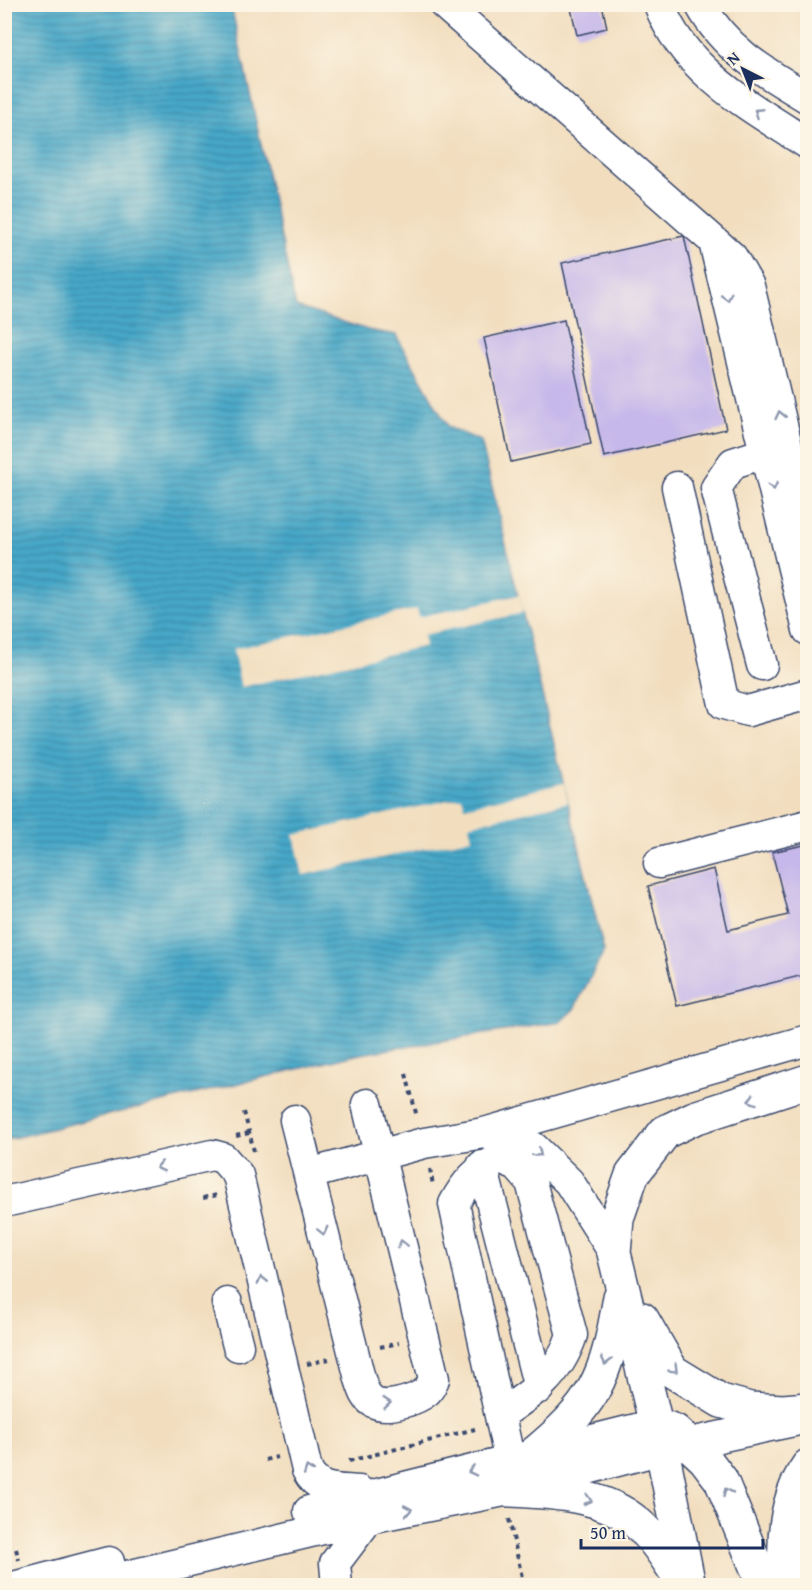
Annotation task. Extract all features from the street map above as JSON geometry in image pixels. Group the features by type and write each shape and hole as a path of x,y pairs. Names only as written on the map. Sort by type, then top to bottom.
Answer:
{"main road":[{"path":"687,1586 654,1540 626,1514 578,1497 514,1481 571,1422 598,1383 613,1336 618,1268 617,1218 632,1175 665,1132 694,1119 807,1082"},
{"path":"618,1268 672,1371 721,1401 750,1409 783,1412 807,1409"},
{"path":"618,1268 669,1439 687,1586"},
{"path":"669,1439 705,1459 721,1480 764,1586"},
{"path":"785,1572 791,1500 807,1466"}],"street":[{"path":"444,4 714,240 776,449 807,534"},
{"path":"659,4 692,60 745,104 807,144"},
{"path":"700,4 713,28 757,68 807,98"},
{"path":"776,449 807,630"},
{"path":"762,665 716,488 733,463 776,449"},
{"path":"677,487 724,704 748,711 807,694"},
{"path":"659,863 807,825"},
{"path":"309,1174 424,1143 484,1132 807,1040"},
{"path":"677,1078 694,1119"},
{"path":"295,1120 365,1393 373,1403 386,1405 417,1397 428,1390 434,1378 367,1104"},
{"path":"484,1132 533,1148 569,1182 618,1268"},
{"path":"4,1202 212,1155 223,1158 238,1175 307,1470 312,1480 320,1486 373,1505"},
{"path":"500,1415 539,1388 566,1354 572,1335 531,1182 517,1166 500,1159 482,1166 462,1189 454,1204 514,1481"},
{"path":"482,1166 539,1388"},
{"path":"227,1303 238,1346"},
{"path":"17,1586 373,1505 514,1481 669,1439 807,1418"},
{"path":"85,1586 373,1505"},
{"path":"337,1586 335,1563 373,1505"},
{"path":"785,1572 807,1524"}],"path":[{"path":"406,1074 418,1123"},
{"path":"378,1348 400,1342"},
{"path":"304,1365 339,1357"},
{"path":"514,1481 524,1586"}],"water":[{"path":"4,5 231,5 296,307 368,330 396,335 448,427 481,441 604,951 574,1009 560,1022 360,1054 5,1140"}],"pier":[{"path":"519,595 523,613 423,635 425,646 241,687 233,649 417,609 419,617"},
{"path":"564,783 568,802 469,825 472,838 303,875 294,835 462,797 465,807"}],"building":[{"path":"570,4 602,4 607,28 577,35"},
{"path":"684,236 726,429 604,457 562,263"},
{"path":"564,320 591,444 511,462 484,338"},
{"path":"804,845 808,859 808,974 677,1006 648,886 714,869 728,930 788,915 772,852"}]}
